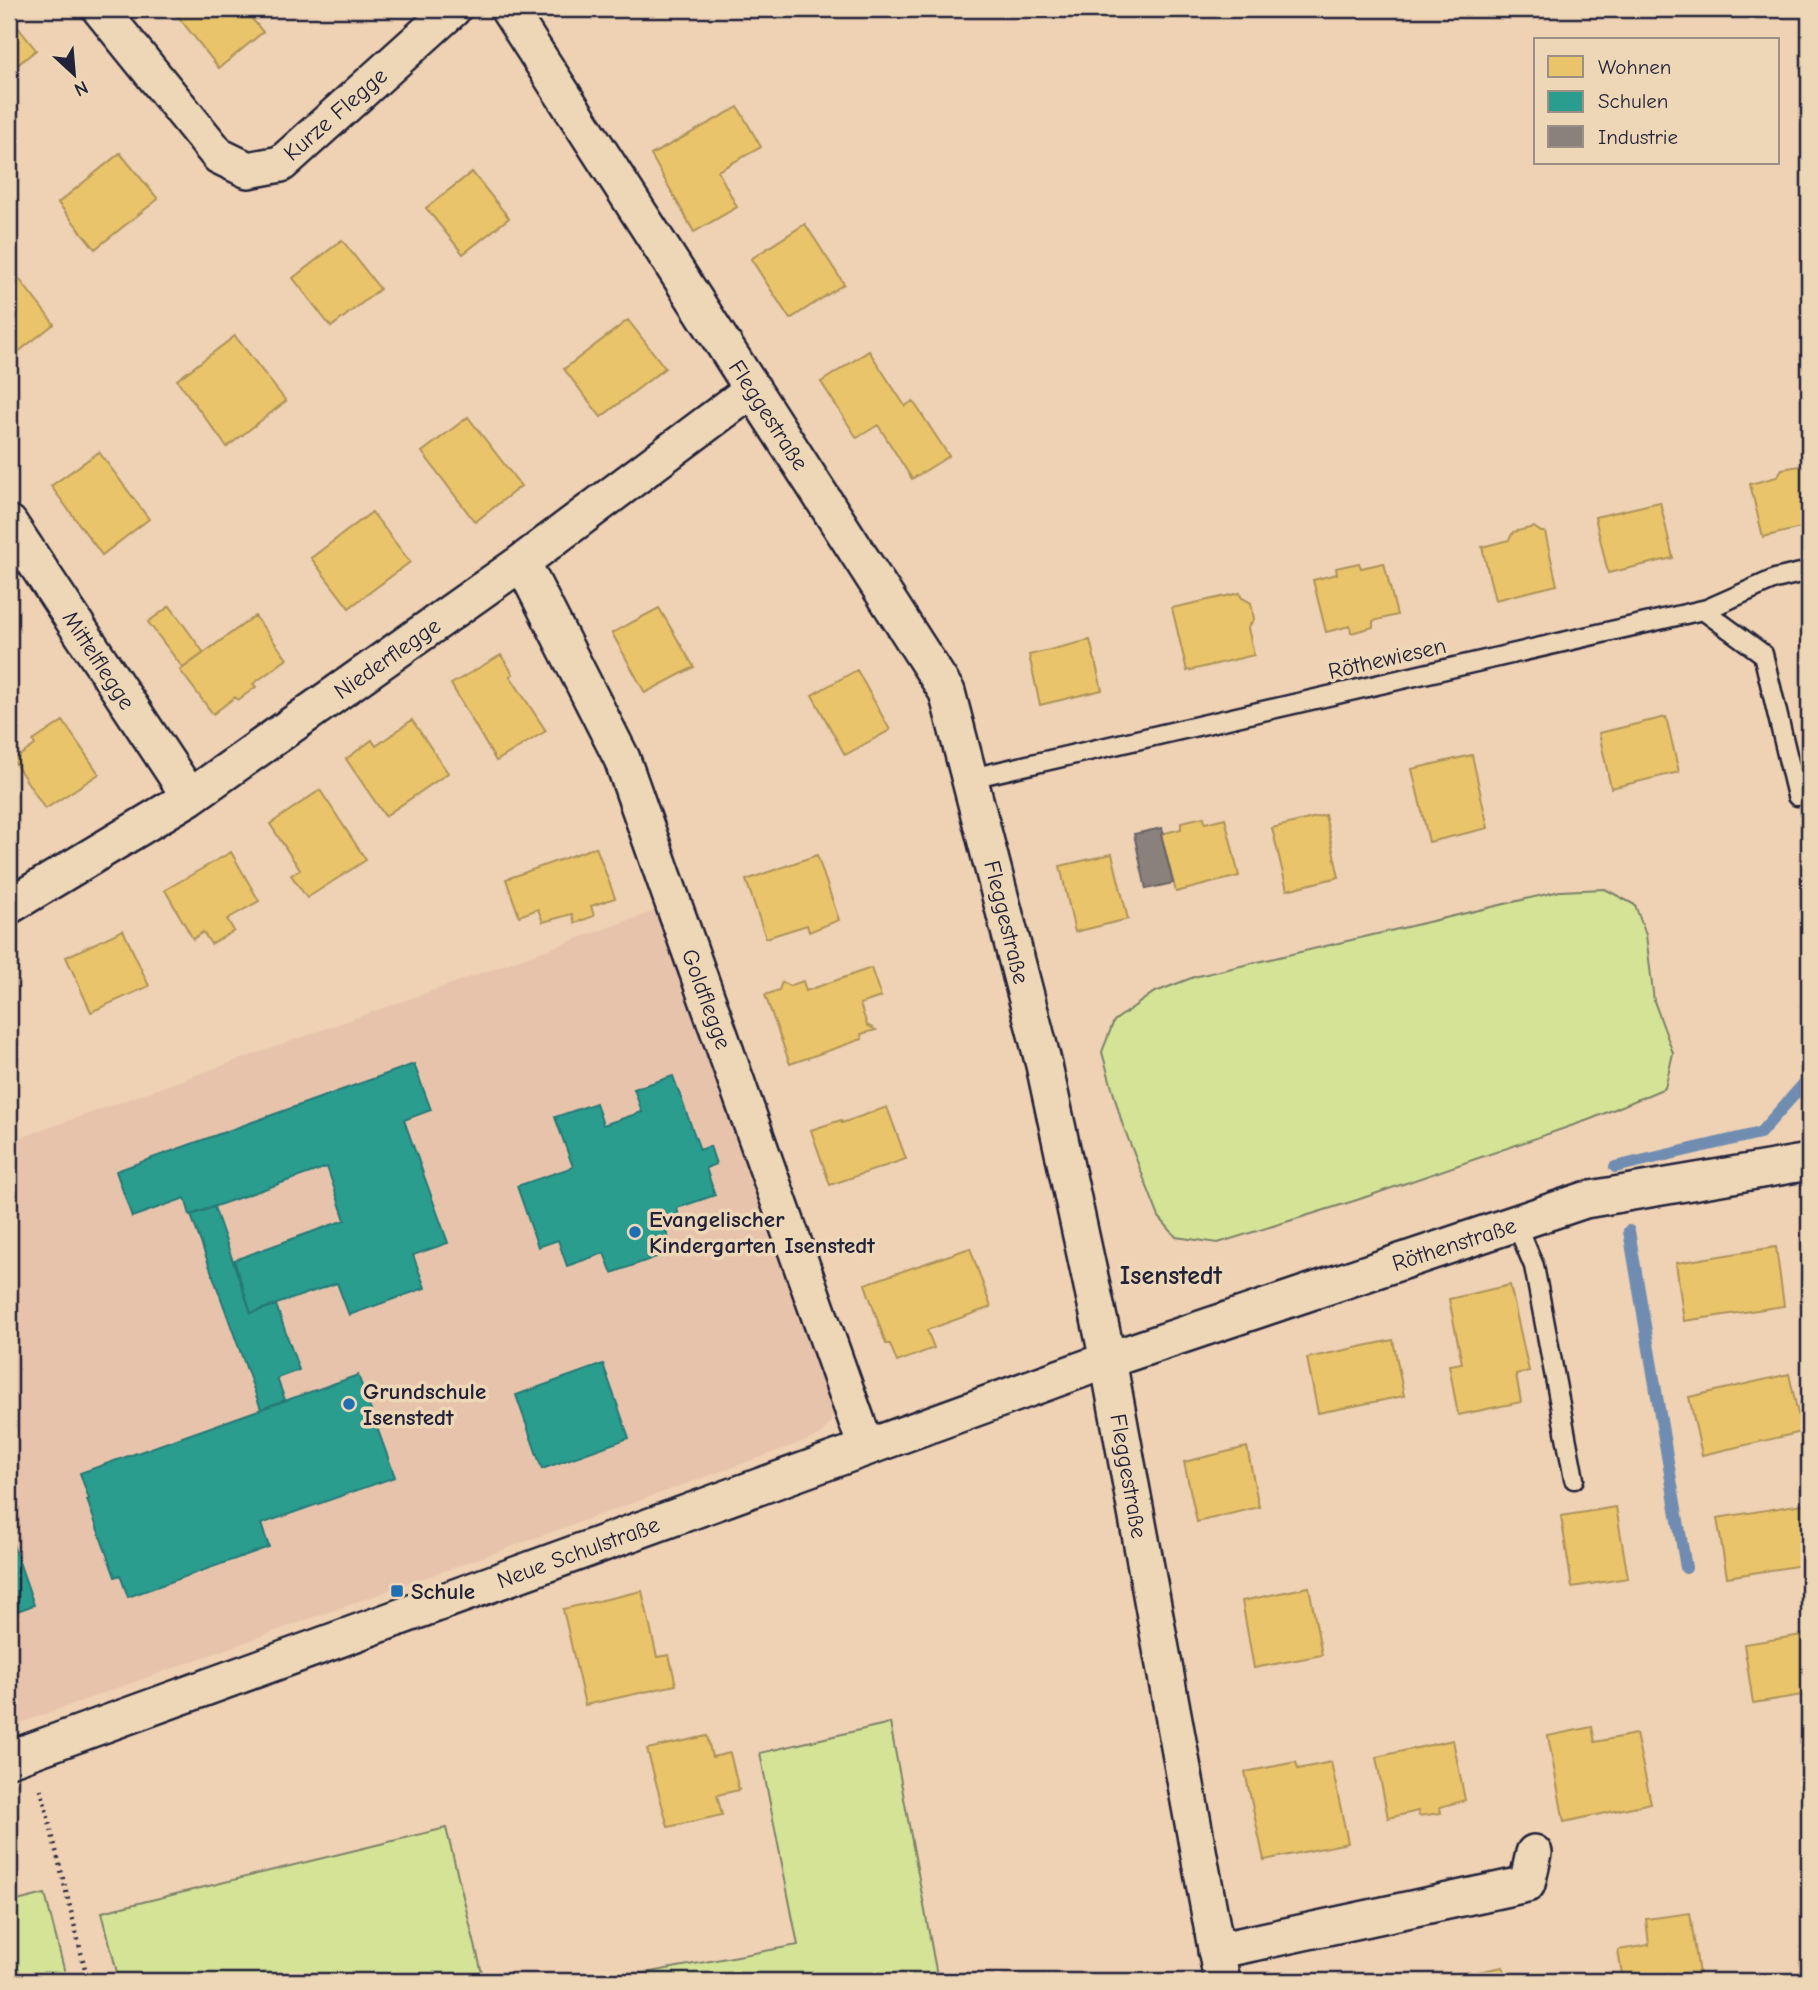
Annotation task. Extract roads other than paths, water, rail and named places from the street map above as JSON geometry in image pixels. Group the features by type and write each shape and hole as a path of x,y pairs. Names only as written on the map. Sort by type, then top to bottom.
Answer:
{"street":[{"name":"Kurze Flegge","path":"100,9 219,156 248,170 281,164 453,9"},
{"name":"Fleggestraße","path":"508,9 947,692 1044,1065 1108,1360 1219,1966 1527,1884 1534,1853"},
{"name":"Niederflegge","path":"9,906 190,797 522,562 753,389"},
{"name":"Mittelflegge","path":"9,523 190,797"},
{"name":"Goldflegge","path":"522,562 622,759 866,1447"},
{"name":"Röthenstraße","path":"1108,1360 1585,1200 1809,1161"},
{"name":"Neue Schulstraße","path":"20,1755 1108,1360"}],"lane":[{"name":"Röthewiesen","path":"971,778 1703,610 1775,579 1809,571"},
{"path":"1703,610 1763,654 1797,796"},
{"path":"1516,1223 1534,1266 1574,1479"}],"waterway":[{"path":"1615,1167 1760,1133 1809,1078"},
{"path":"1629,1231 1686,1568"}],"place":[{"name":"Evangelischer Kindergarten Isenstedt","path":"635,1232"},
{"name":"Grundschule Isenstedt","path":"349,1404"},
{"name":"Schule","path":"397,1591"}],"district":[{"name":"Isenstedt","path":"1171,1275"}]}
